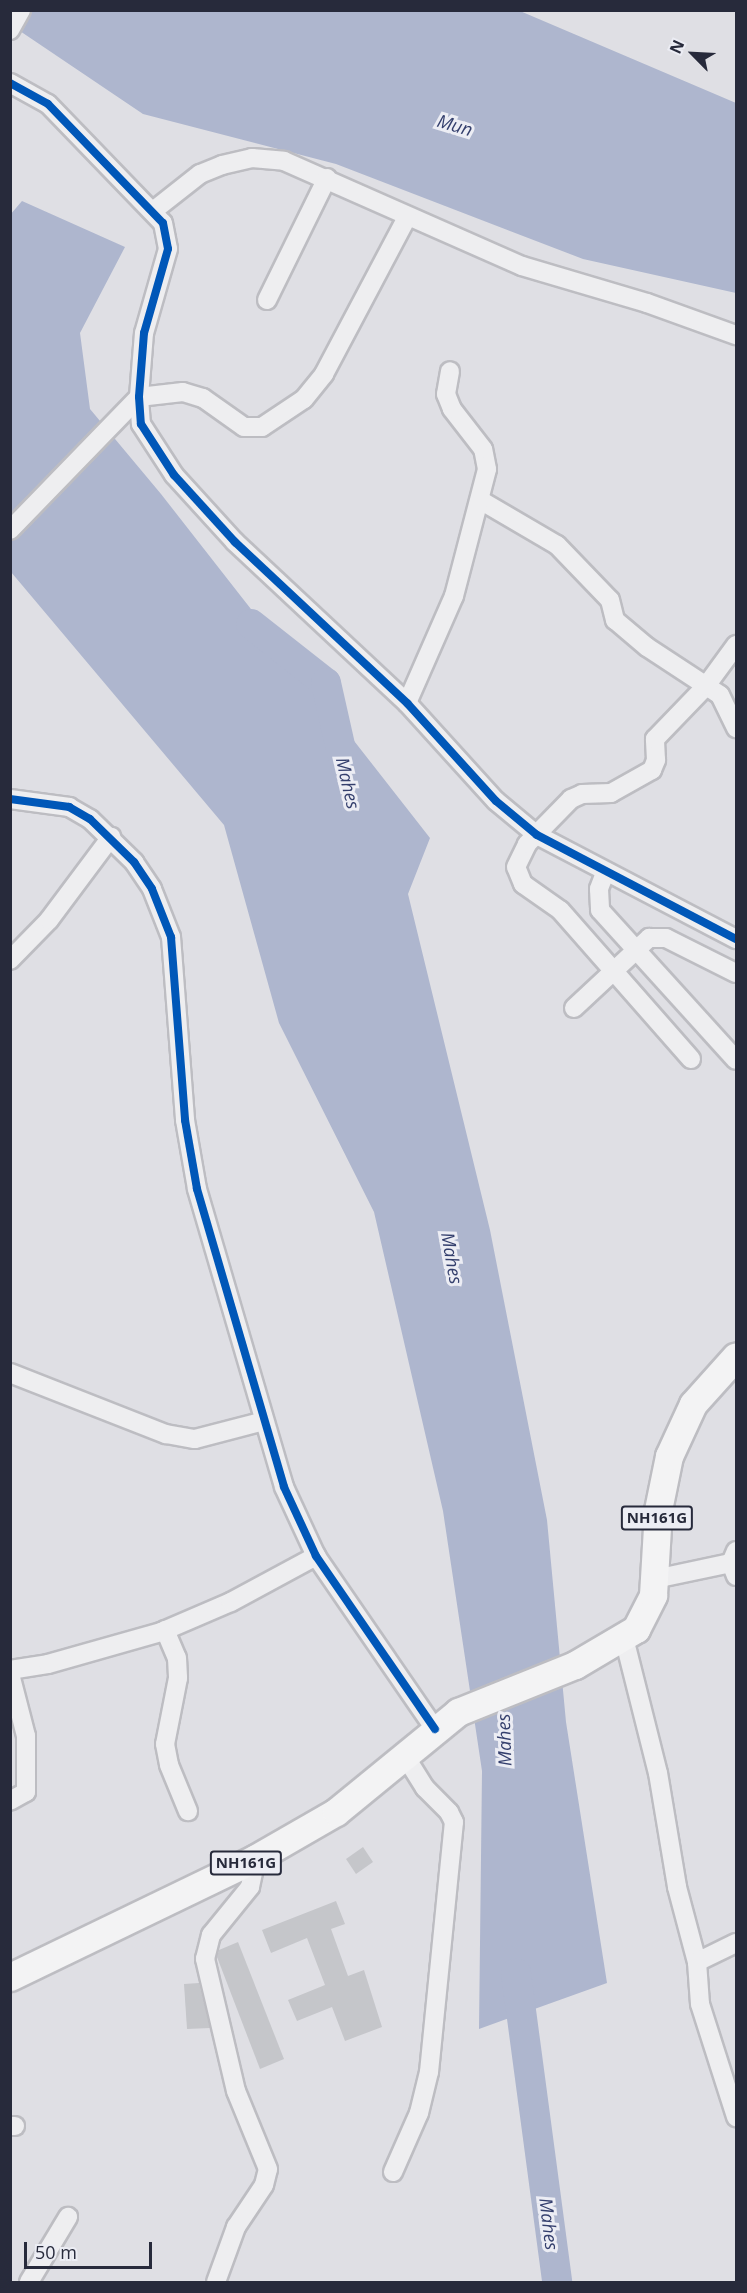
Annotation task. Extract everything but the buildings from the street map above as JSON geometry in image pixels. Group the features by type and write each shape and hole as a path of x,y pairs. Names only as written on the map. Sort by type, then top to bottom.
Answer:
{"highway":[{"name":"NH161G","path":"10,1977 256,1858 336,1812 458,1712 575,1665 624,1638 645,1614 655,1579 658,1510 669,1456 693,1404 736,1356"}],"street":[{"path":"10,30 21,10"},
{"path":"10,83 48,104 163,223 168,249 144,333 139,398 141,424 174,475 235,542 407,703 496,801 537,835 605,873 736,939"},
{"path":"153,211 200,174 252,158 284,161 327,178 407,217 522,266 647,303 736,335"},
{"path":"267,300 327,178"},
{"path":"10,530 139,398 183,392 203,398 244,427 262,427 304,399 324,374 407,217"},
{"path":"407,703 450,607 487,470 483,449 452,409 446,394 450,371"},
{"path":"480,500 557,544 610,600 615,620 647,647 720,695 736,728"},
{"path":"691,1059 560,910 519,877 519,855 571,799 582,794 611,794 652,770 656,760 655,739 706,686 736,645"},
{"path":"10,799 69,807 111,837 152,889 171,937 185,1120 197,1189 284,1487 316,1556 435,1730"},
{"path":"10,960 49,920 111,837"},
{"path":"605,873 599,889 600,910 736,1060"},
{"path":"574,1008 635,947 649,938 666,938 736,973"},
{"path":"10,1373 166,1434 195,1439 264,1421"},
{"path":"10,1801 25,1796 26,1736 10,1672 48,1664 165,1630 231,1602 316,1556"},
{"path":"655,1579 735,1563"},
{"path":"165,1630 177,1658 178,1678 165,1744 169,1765 188,1811"},
{"path":"624,1638 658,1773 677,1887 697,1962 700,2004 736,2117"},
{"path":"393,2172 419,2113 429,2072 454,1822 449,1812 425,1788 405,1756"},
{"path":"216,2283 236,2227 264,2185 268,2169 236,2091 205,1959 211,1935 250,1887 256,1858"},
{"path":"697,1962 736,1943"},
{"path":"29,2283 68,2217"}],"water":[{"name":"Mun","path":"10,11 520,11 736,103 736,293 583,259 336,164 143,114 11,25"},
{"path":"22,201 125,247 80,333 90,409 161,494 430,838 408,894 490,1230 547,1520 566,1722 607,1983 479,2029 482,1771 443,1511 374,1212 279,1023 224,825 11,572 10,215"}],"waterway":[{"name":"Mahes","path":"251,624 326,683 342,754"},
{"name":"Mahes","path":"516,1973 557,2282"}],"cycle path":[{"path":"10,83 48,104 163,223 168,249 144,333 139,397 141,424 174,475 235,542 407,703 496,801 537,835 736,939"},
{"path":"10,799 69,807 90,819 134,862 152,889 171,937 185,1120 197,1189 284,1487 316,1556 435,1729"}]}
